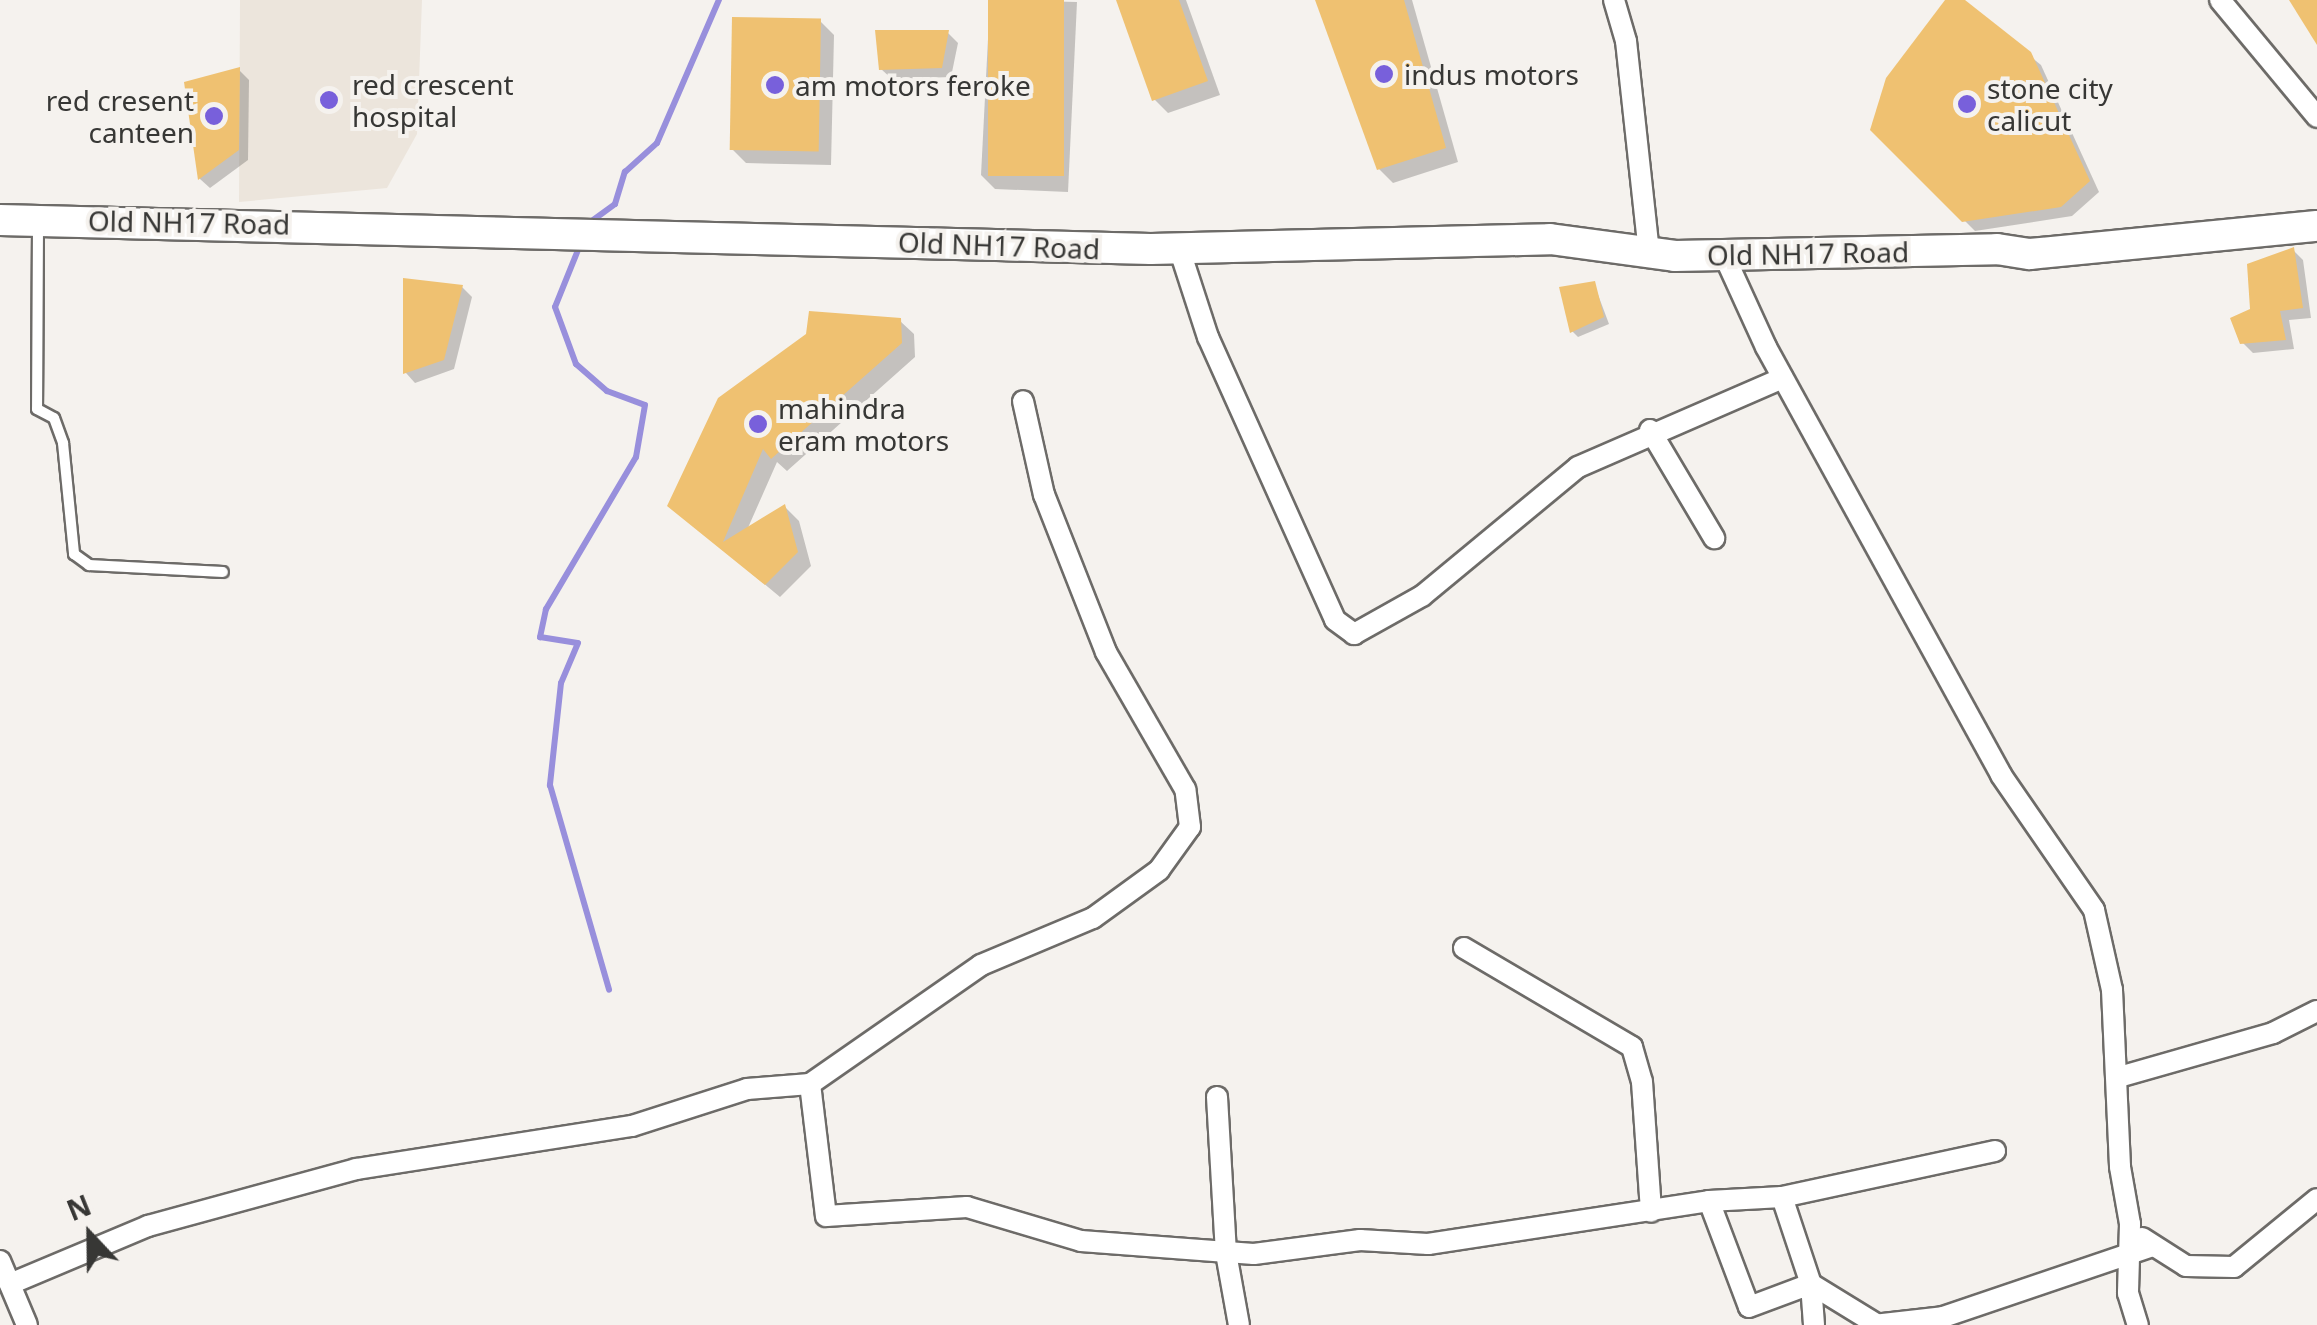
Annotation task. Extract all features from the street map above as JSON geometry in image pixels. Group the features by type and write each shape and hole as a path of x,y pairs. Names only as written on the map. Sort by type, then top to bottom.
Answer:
{"main road":[{"name":"Old NH17 Road","path":"1997,249 2030,237 2317,209"},
{"name":"Old NH17 Road","path":"0,220 1180,248 1550,239 1649,252 1997,249 2030,254 2317,226"}],"street":[{"path":"1614,0 1626,41 1649,252"},
{"path":"2220,0 2317,116"},
{"path":"1180,248 1208,337 1335,620 1354,634 1422,596 1578,466 1650,430 1783,378"},
{"path":"1723,253 1783,378 2001,775 2094,910 2112,990 2120,1077 2120,1167 2130,1224 2140,1249 2128,1294 2138,1325"},
{"path":"10,1284 148,1226 356,1169 632,1126 747,1089 810,1084 981,965 1093,918 1158,870 1190,827 1185,789 1106,652 1044,495 1023,401"},
{"path":"1650,430 1714,538"},
{"path":"1464,948 1632,1048 1642,1082 1651,1212"},
{"path":"2120,1077 2273,1033 2317,1011"},
{"path":"810,1084 826,1216 967,1206 1081,1241 1226,1253 1360,1240 1428,1244 1709,1201 1782,1196 1995,1151"},
{"path":"1217,1097 1226,1253 1240,1325"},
{"path":"1782,1196 1810,1284 1814,1325"},
{"path":"1810,1284 1875,1324 1943,1317 2140,1249 2186,1266 2234,1266 2317,1199"},
{"path":"1709,1201 1748,1307 1810,1284"},
{"path":"0,1261 28,1325"}],"lane":[{"path":"38,220 37,410 54,418 63,443 74,554 89,565 223,572"}],"shaded area":[{"name":"red crescent hospital","path":"240,0 422,0 417,134 387,188 239,202"}],"building":[{"path":"988,0 1064,0 1064,176 988,176"},
{"path":"1116,0 1179,0 1208,81 1152,101"},
{"name":"indus motors","path":"1315,0 1404,0 1446,148 1377,170"},
{"name":"stone city calicut","path":"1945,0 1965,0 2031,52 2090,181 2061,207 1962,222 1870,130 1886,78"},
{"path":"2289,0 2317,0 2317,45"},
{"name":"am motors feroke","path":"732,17 821,19 819,152 730,150"},
{"path":"875,30 949,30 942,68 879,70"},
{"name":"red cresent canteen","path":"240,67 239,150 198,180 184,82"},
{"path":"2294,247 2303,308 2280,311 2286,340 2240,344 2230,318 2250,309 2247,264"},
{"path":"403,278 463,285 444,360 403,374"},
{"path":"1595,281 1604,317 1570,333 1559,287"},
{"name":"mahindra eram motors","path":"809,311 901,318 902,343 771,459 763,449 723,542 785,504 798,552 765,585 667,506 718,398 806,334"}],"waterway":[{"path":"589,223 615,204 625,172 657,143 719,0"},
{"path":"578,250 555,307 576,364 607,391 645,405 636,457 546,609 540,637 578,643 561,683 550,785 609,990"}],"place":[{"name":"indus motors","path":"1384,74"},
{"name":"am motors feroke","path":"775,85"},
{"name":"red crescent hospital","path":"329,100"},
{"name":"stone city calicut","path":"1967,104"},
{"name":"red cresent canteen","path":"214,116"},
{"name":"mahindra eram motors","path":"758,424"}]}
